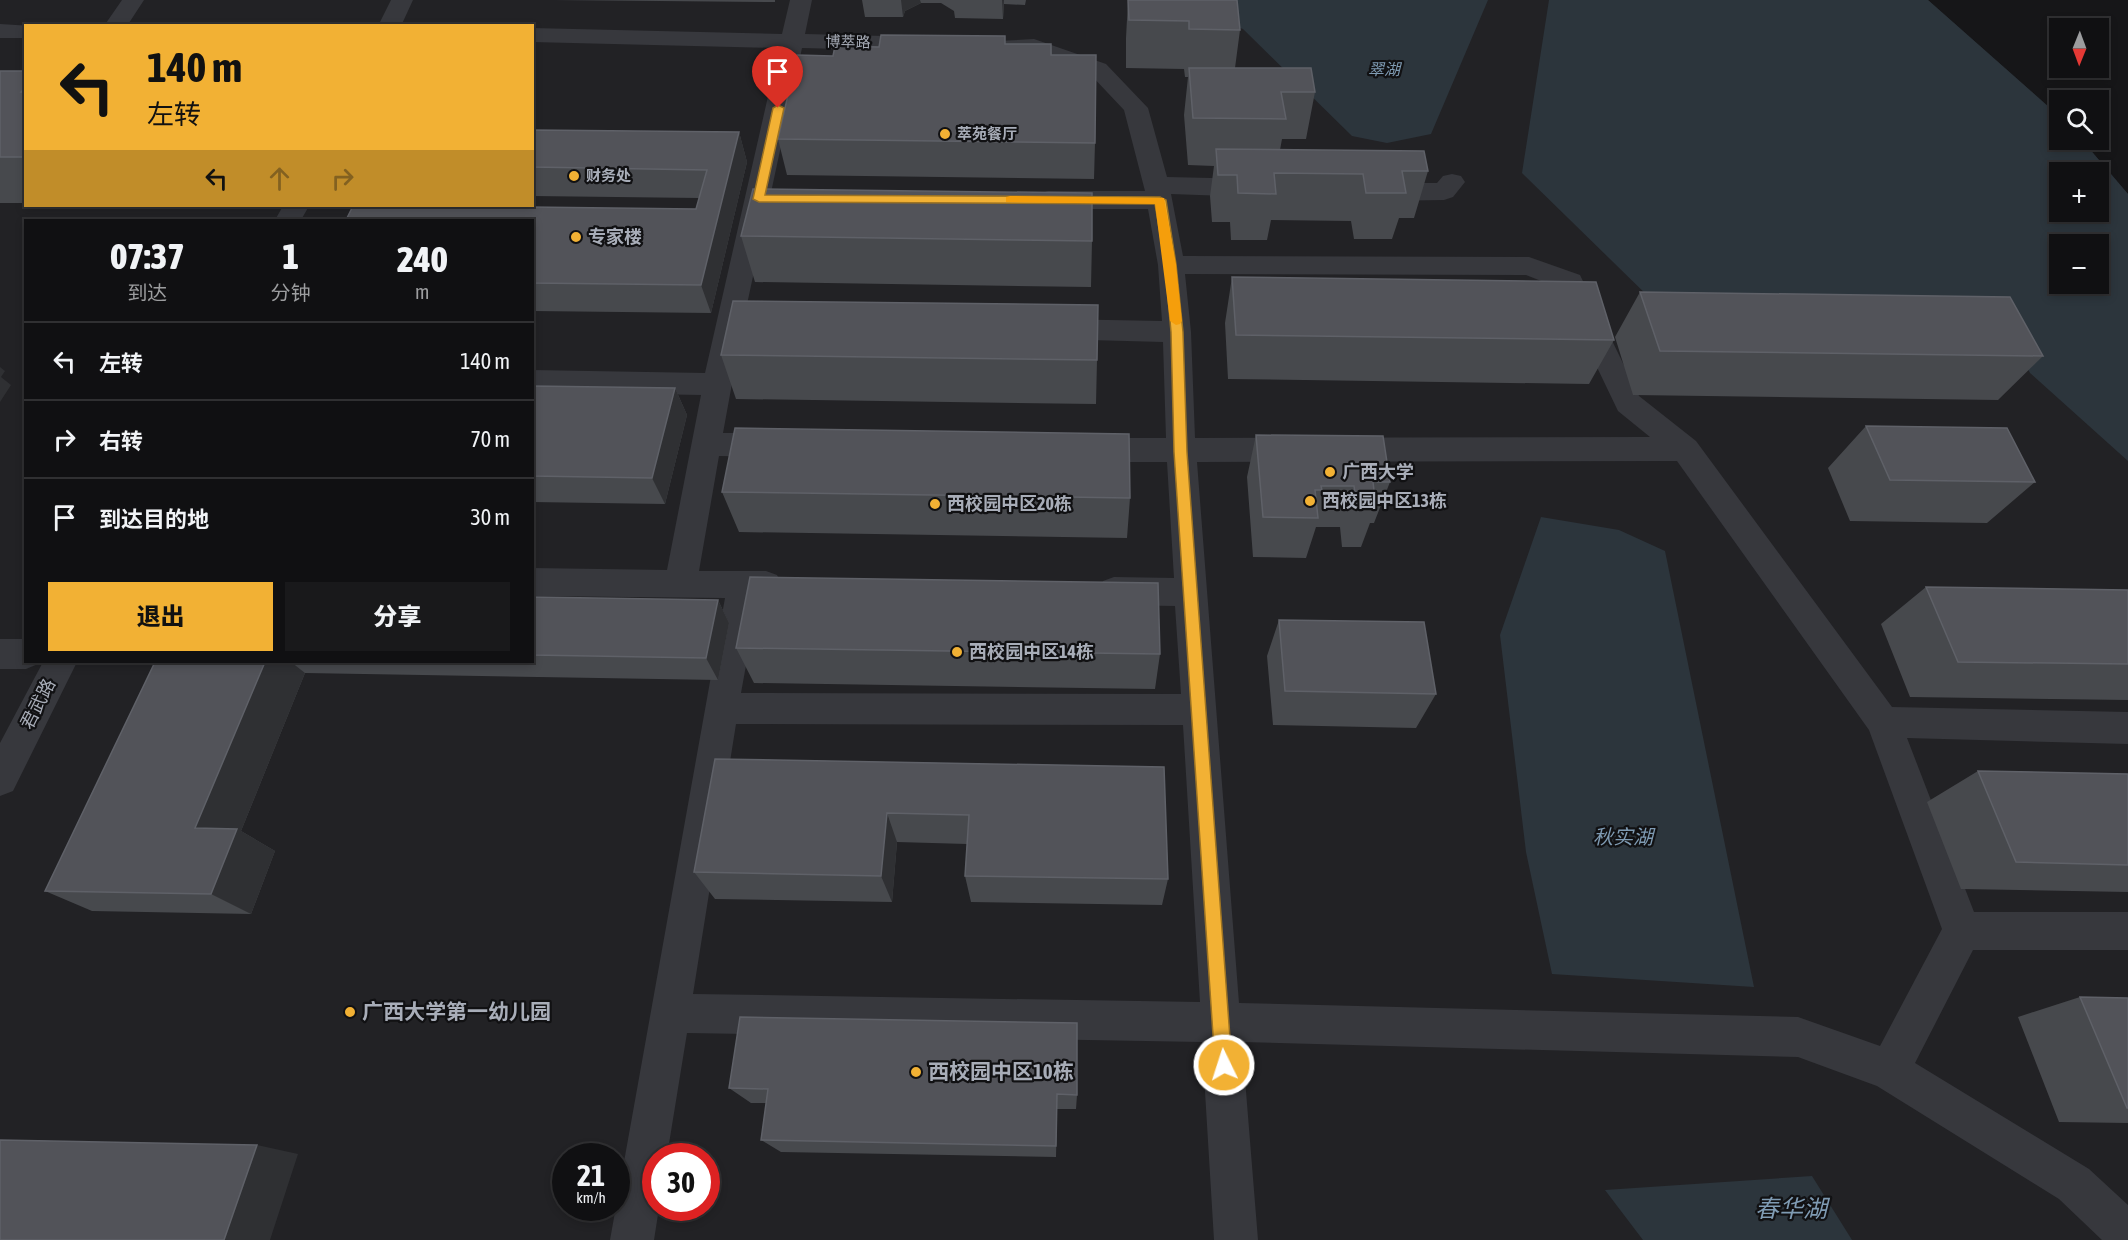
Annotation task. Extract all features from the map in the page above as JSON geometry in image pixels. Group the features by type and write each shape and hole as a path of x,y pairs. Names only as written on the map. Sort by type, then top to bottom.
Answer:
{"street":[{"path":"116,24 133,0"},
{"path":"390,24 402,0"},
{"path":"680,584 718,384 741,323 770,199 801,0"},
{"path":"0,31 24,31"},
{"name":"博萃路","path":"534,35 942,44"},
{"path":"988,45 1034,46 1098,69 1136,108 1159,193 1171,264 1177,332 1181,452 1190,592 1236,1240"},
{"path":"1354,191 1423,193 1444,191 1452,182"},
{"path":"1018,200 1284,189"},
{"path":"1171,264 1529,266 1570,282 1628,403 1684,449 1883,722 1962,931 1889,1070"},
{"path":"1024,329 1177,332"},
{"path":"534,381 718,384"},
{"path":"707,444 802,446"},
{"path":"1062,450 1181,452 1684,449"},
{"path":"534,582 791,586"},
{"path":"632,1240 721,708 744,585"},
{"path":"1085,590 1190,592"},
{"path":"0,654 24,654"},
{"name":"君武路","path":"0,778 59,663"},
{"path":"721,708 1198,710"},
{"path":"1883,722 2128,728"},
{"path":"1962,931 2128,932"},
{"path":"669,1013 1221,1022 1798,1037 1889,1070 2074,1184 2128,1235"}],"shaded area":[{"name":"广西大学","path":"0,0 1928,0 2049,107 2049,150 2091,150 2101,162 2049,162 2049,222 2109,222 2109,172 2128,194 2128,1240 0,1240"}],"water":[{"name":"翠湖","path":"1146,0 1488,0 1431,134 1387,143 1352,136 1243,29 1167,3"},
{"path":"1549,0 1928,0 2049,107 2049,150 2091,150 2101,162 2049,162 2049,222 2109,222 2109,172 2128,194 2128,461 2030,373 2007,331 1655,303 1522,173"},
{"name":"秋实湖","path":"1541,517 1619,530 1665,551 1754,987 1552,974 1526,852 1500,635"},
{"name":"春华湖","path":"1812,1176 1852,1240 1643,1240 1605,1190"}],"building":[{"path":"1128,0 1237,0 1240,30 1189,29 1189,21 1129,20"},
{"path":"881,35 1005,36 1005,44 1051,44 1051,55 1096,55 1095,143 778,139 797,55 833,56 835,46 879,47"},
{"path":"1189,68 1311,68 1315,92 1281,92 1286,119 1193,118"},
{"path":"0,71 24,71 24,89 21,92 24,93 24,157 0,157"},
{"path":"534,130 739,132 701,285 534,283 534,219 346,219 352,207 696,209 707,170 534,167"},
{"path":"1216,149 1424,151 1428,171 1402,171 1406,193 1366,193 1363,174 1274,173 1276,194 1238,193 1237,175 1218,175"},
{"path":"753,189 1092,193 1092,241 741,236"},
{"path":"1232,277 1596,282 1614,340 1236,335"},
{"path":"1640,292 2010,297 2043,356 1660,351"},
{"path":"733,301 1098,305 1097,360 721,355"},
{"path":"534,386 675,388 652,478 534,476"},
{"path":"1866,426 2007,428 2035,482 1890,480"},
{"path":"735,428 1129,434 1130,498 722,492"},
{"path":"1256,435 1383,436 1390,482 1373,482 1376,507 1357,507 1354,486 1321,486 1322,490 1315,490 1318,518 1263,517"},
{"path":"750,577 1158,583 1160,654 736,648"},
{"path":"1926,587 2128,590 2128,664 1958,662"},
{"path":"534,597 718,600 706,658 534,655"},
{"path":"1279,620 1424,622 1436,694 1285,691"},
{"path":"155,663 265,663 195,828 237,829 211,894 45,891"},
{"path":"715,759 1164,767 1168,879 965,876 969,815 887,813 881,876 694,872"},
{"path":"1978,771 2128,774 2128,865 2016,862"},
{"path":"2080,997 2128,998 2128,1108 2127,1108"},
{"name":"西校园中区10栋","path":"740,1017 1077,1023 1077,1095 1057,1094 1056,1146 761,1140 768,1089 729,1088"},
{"path":"0,1140 257,1145 224,1240 0,1240"}],"slow traffic":[{"path":"1010,200 1160,200 1171,264 1176,321"}],"place":[{"name":"萃苑餐厅","path":"945,134"},
{"name":"财务处","path":"574,176"},
{"name":"专家楼","path":"576,237"},
{"name":"广西大学","path":"1330,472"},
{"name":"西校园中区13栋","path":"1310,501"},
{"name":"西校园中区20栋","path":"935,504"},
{"name":"西校园中区14栋","path":"957,652"},
{"name":"广西大学第一幼儿园","path":"350,1012"},
{"name":"西校园中区10栋","path":"916,1072"}],"route":[{"path":"778,108 759,199 1160,200 1171,264 1177,332 1181,452 1224,1065"}]}
